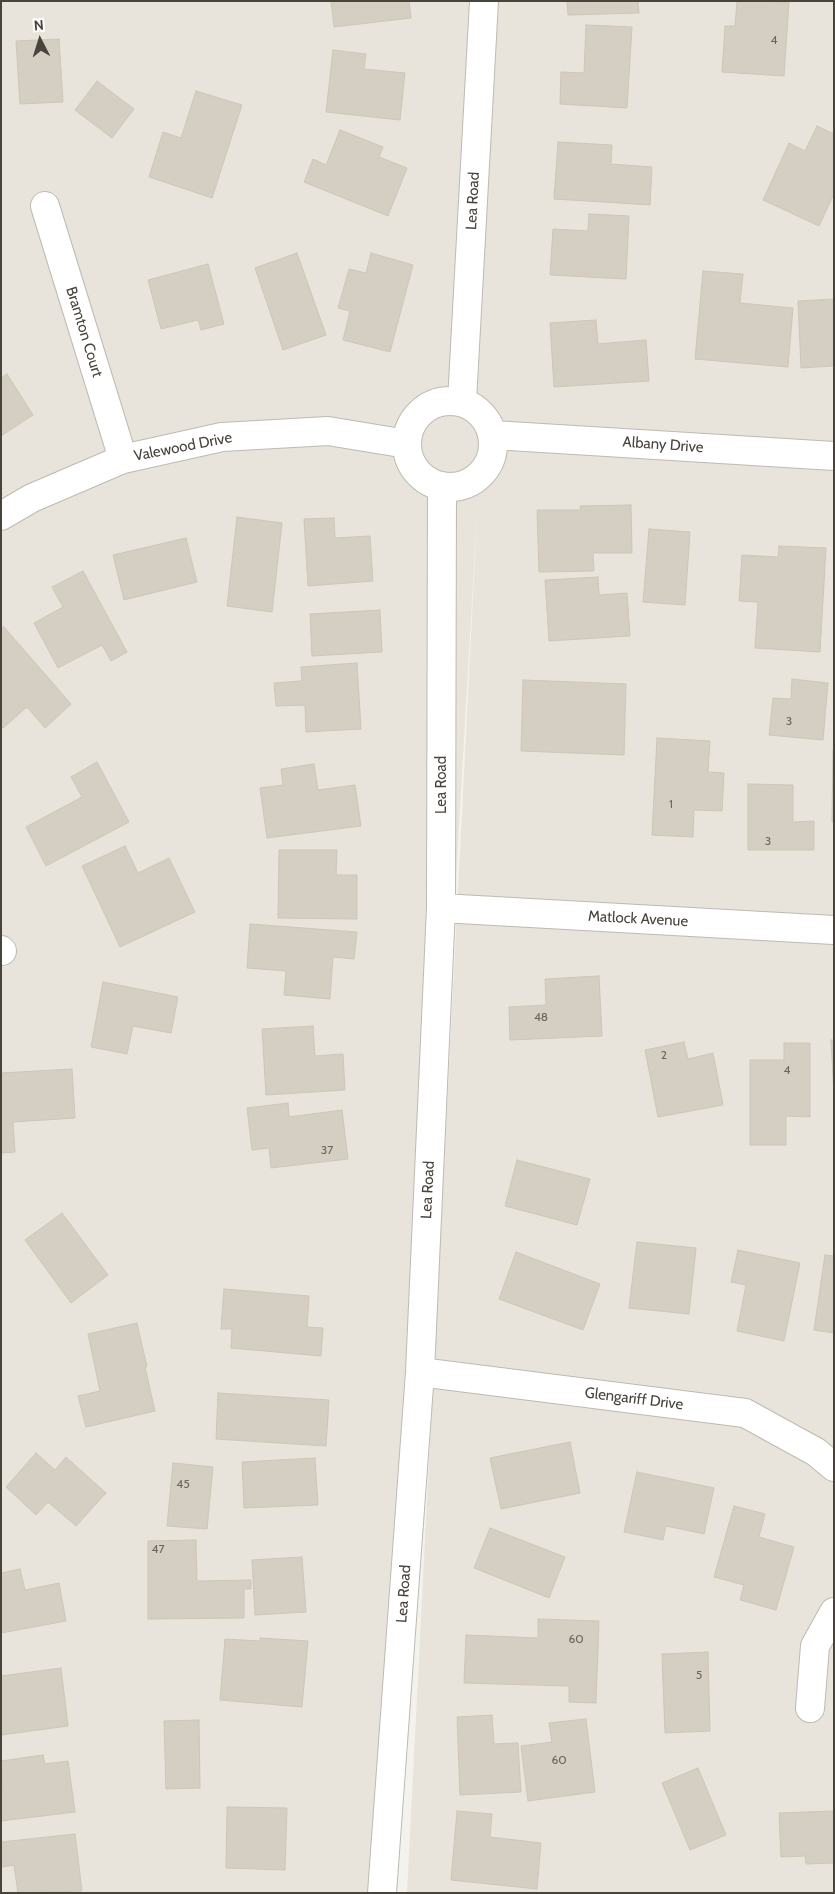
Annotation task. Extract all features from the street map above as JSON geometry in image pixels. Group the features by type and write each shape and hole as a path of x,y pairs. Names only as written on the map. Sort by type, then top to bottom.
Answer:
{"street":[{"name":"Lea Road","path":"462,402 484,1"},
{"name":"Bramton Court","path":"45,206 123,459"},
{"path":"442,401 462,402 476,408 486,419 493,435 493,450 488,465 479,476 466,484 451,487 442,486 428,481 416,472 409,458 407,444 409,429 416,416 428,406 442,401"},
{"name":"Valewood Drive","path":"1,516 32,498 123,459 222,437 328,431 407,444"},
{"name":"Albany Drive","path":"493,435 834,456"},
{"name":"Lea Road","path":"382,1893 420,1372 441,908 442,486"},
{"name":"Matlock Avenue","path":"441,908 834,930"},
{"name":"Glengariff Drive","path":"420,1372 745,1413 816,1452 834,1467"},
{"path":"810,1708 815,1646 834,1612"}],"shaded area":[{"path":"1,1 834,1 834,1893 407,1893 478,498 397,1893 1,1893"}],"building":[{"path":"331,1 409,1 411,18 334,27"},
{"path":"567,1 638,1 639,13 568,15"},
{"path":"737,1 789,2 784,76 722,72 725,26 735,26"},
{"path":"586,25 632,27 627,108 560,104 561,72 584,73"},
{"path":"59,39 63,102 20,104 16,41"},
{"path":"333,50 366,54 364,69 405,73 400,120 326,112"},
{"path":"97,81 134,109 112,138 75,110"},
{"path":"196,91 242,105 212,198 149,177 163,132 181,138"},
{"path":"817,126 834,134 834,194 819,226 763,200 789,143 805,151"},
{"path":"340,130 383,147 379,157 407,168 388,216 304,182 313,159 326,165"},
{"path":"558,142 612,145 611,164 652,167 650,205 554,199"},
{"path":"589,214 629,216 626,279 550,275 553,229 588,231"},
{"path":"297,253 326,335 283,350 255,268"},
{"path":"371,253 413,265 390,352 343,340 350,311 338,308 349,269 366,273"},
{"path":"208,264 224,324 201,330 198,320 161,329 148,280"},
{"path":"703,271 743,274 740,303 793,308 788,367 695,359"},
{"path":"834,299 834,366 801,368 798,301"},
{"path":"596,320 598,344 646,340 649,381 554,387 550,323"},
{"path":"7,374 33,415 1,436 1,378"},
{"path":"631,505 632,553 593,553 594,571 539,572 537,510 581,510 580,506"},
{"path":"237,517 282,523 272,612 227,606"},
{"path":"334,518 335,538 370,536 373,581 308,586 304,519"},
{"path":"649,529 690,532 685,605 643,602"},
{"path":"186,538 197,582 124,600 113,555"},
{"path":"779,546 826,548 820,652 755,648 758,602 739,601 742,555 778,557"},
{"path":"83,571 127,652 111,661 102,645 58,668 34,623 63,607 52,587"},
{"path":"598,577 599,595 627,593 630,636 549,641 545,580"},
{"path":"380,610 382,652 312,656 310,614"},
{"path":"4,627 71,704 45,728 27,707 3,728 1,726 1,629"},
{"path":"357,663 361,729 306,732 305,705 276,706 274,683 302,681 301,667"},
{"path":"792,679 828,683 823,740 769,735 773,698 791,699"},
{"path":"523,680 626,684 624,755 521,751"},
{"path":"657,738 710,741 708,772 724,773 722,811 694,810 693,837 652,835"},
{"path":"833,750 834,822 832,822"},
{"path":"97,762 129,822 46,866 26,827 82,797 71,777"},
{"path":"314,764 318,790 355,785 361,826 267,838 260,788 283,785 281,769"},
{"path":"748,784 793,785 793,822 814,821 814,850 748,850"},
{"path":"125,846 138,873 169,858 195,912 120,947 82,866"},
{"path":"279,850 337,850 336,875 357,875 357,919 278,918"},
{"path":"250,924 357,932 354,959 333,957 330,999 284,995 286,971 247,968"},
{"path":"599,976 602,1036 510,1040 509,1007 546,1005 545,979"},
{"path":"103,982 178,997 171,1033 133,1026 127,1054 91,1047"},
{"path":"313,1026 315,1056 343,1054 345,1090 266,1095 262,1029"},
{"path":"831,1040 834,1040 834,1095"},
{"path":"684,1042 688,1059 713,1053 723,1105 658,1117 645,1050"},
{"path":"784,1043 810,1043 810,1117 786,1116 786,1145 750,1145 750,1060 784,1060"},
{"path":"72,1069 75,1118 13,1122 15,1152 1,1153 1,1073"},
{"path":"288,1103 289,1117 342,1110 348,1159 271,1168 269,1148 252,1150 247,1108"},
{"path":"517,1160 590,1179 577,1225 505,1206"},
{"path":"62,1213 108,1275 71,1303 25,1240"},
{"path":"637,1242 696,1248 689,1314 629,1308"},
{"path":"738,1250 800,1263 784,1341 737,1331 746,1285 731,1282"},
{"path":"516,1252 600,1284 583,1330 499,1299"},
{"path":"825,1255 834,1256 834,1333 814,1330"},
{"path":"224,1289 309,1296 307,1327 323,1328 321,1356 231,1348 232,1329 221,1329"},
{"path":"137,1323 155,1411 86,1427 78,1396 100,1391 88,1334"},
{"path":"218,1393 329,1400 326,1446 216,1439"},
{"path":"570,1442 580,1493 501,1509 490,1458"},
{"path":"36,1453 55,1470 66,1457 106,1493 76,1526 48,1502 36,1515 6,1487"},
{"path":"315,1458 318,1505 244,1508 242,1462"},
{"path":"173,1463 213,1467 207,1529 167,1526"},
{"path":"637,1472 714,1488 704,1534 666,1526 663,1540 624,1532"},
{"path":"734,1506 765,1514 759,1537 794,1547 776,1610 740,1600 744,1585 714,1577"},
{"path":"490,1528 565,1557 549,1598 474,1568"},
{"path":"196,1540 197,1581 251,1580 251,1589 244,1589 244,1618 148,1619 148,1541"},
{"path":"302,1557 306,1612 255,1615 252,1560"},
{"path":"20,1569 25,1590 59,1583 66,1621 1,1633 1,1573"},
{"path":"538,1619 599,1621 596,1703 569,1702 569,1686 464,1683 466,1635 538,1638"},
{"path":"260,1638 308,1641 302,1707 220,1700 225,1639 260,1641"},
{"path":"708,1652 710,1731 665,1733 662,1654"},
{"path":"61,1668 68,1726 1,1735 1,1676"},
{"path":"492,1715 494,1744 518,1743 521,1792 460,1795 457,1717"},
{"path":"586,1719 595,1792 528,1801 521,1746 552,1742 549,1723"},
{"path":"199,1720 200,1788 166,1789 164,1721"},
{"path":"43,1755 45,1764 68,1761 75,1812 1,1821 1,1791 3,1791 1,1761"},
{"path":"698,1768 726,1835 690,1850 662,1783"},
{"path":"227,1807 287,1808 285,1870 226,1868"},
{"path":"457,1811 492,1814 490,1837 541,1843 537,1889 451,1880"},
{"path":"834,1811 834,1863 806,1864 805,1856 781,1857 779,1813"},
{"path":"75,1834 82,1891 18,1893 14,1865 1,1867 1,1842"}]}
